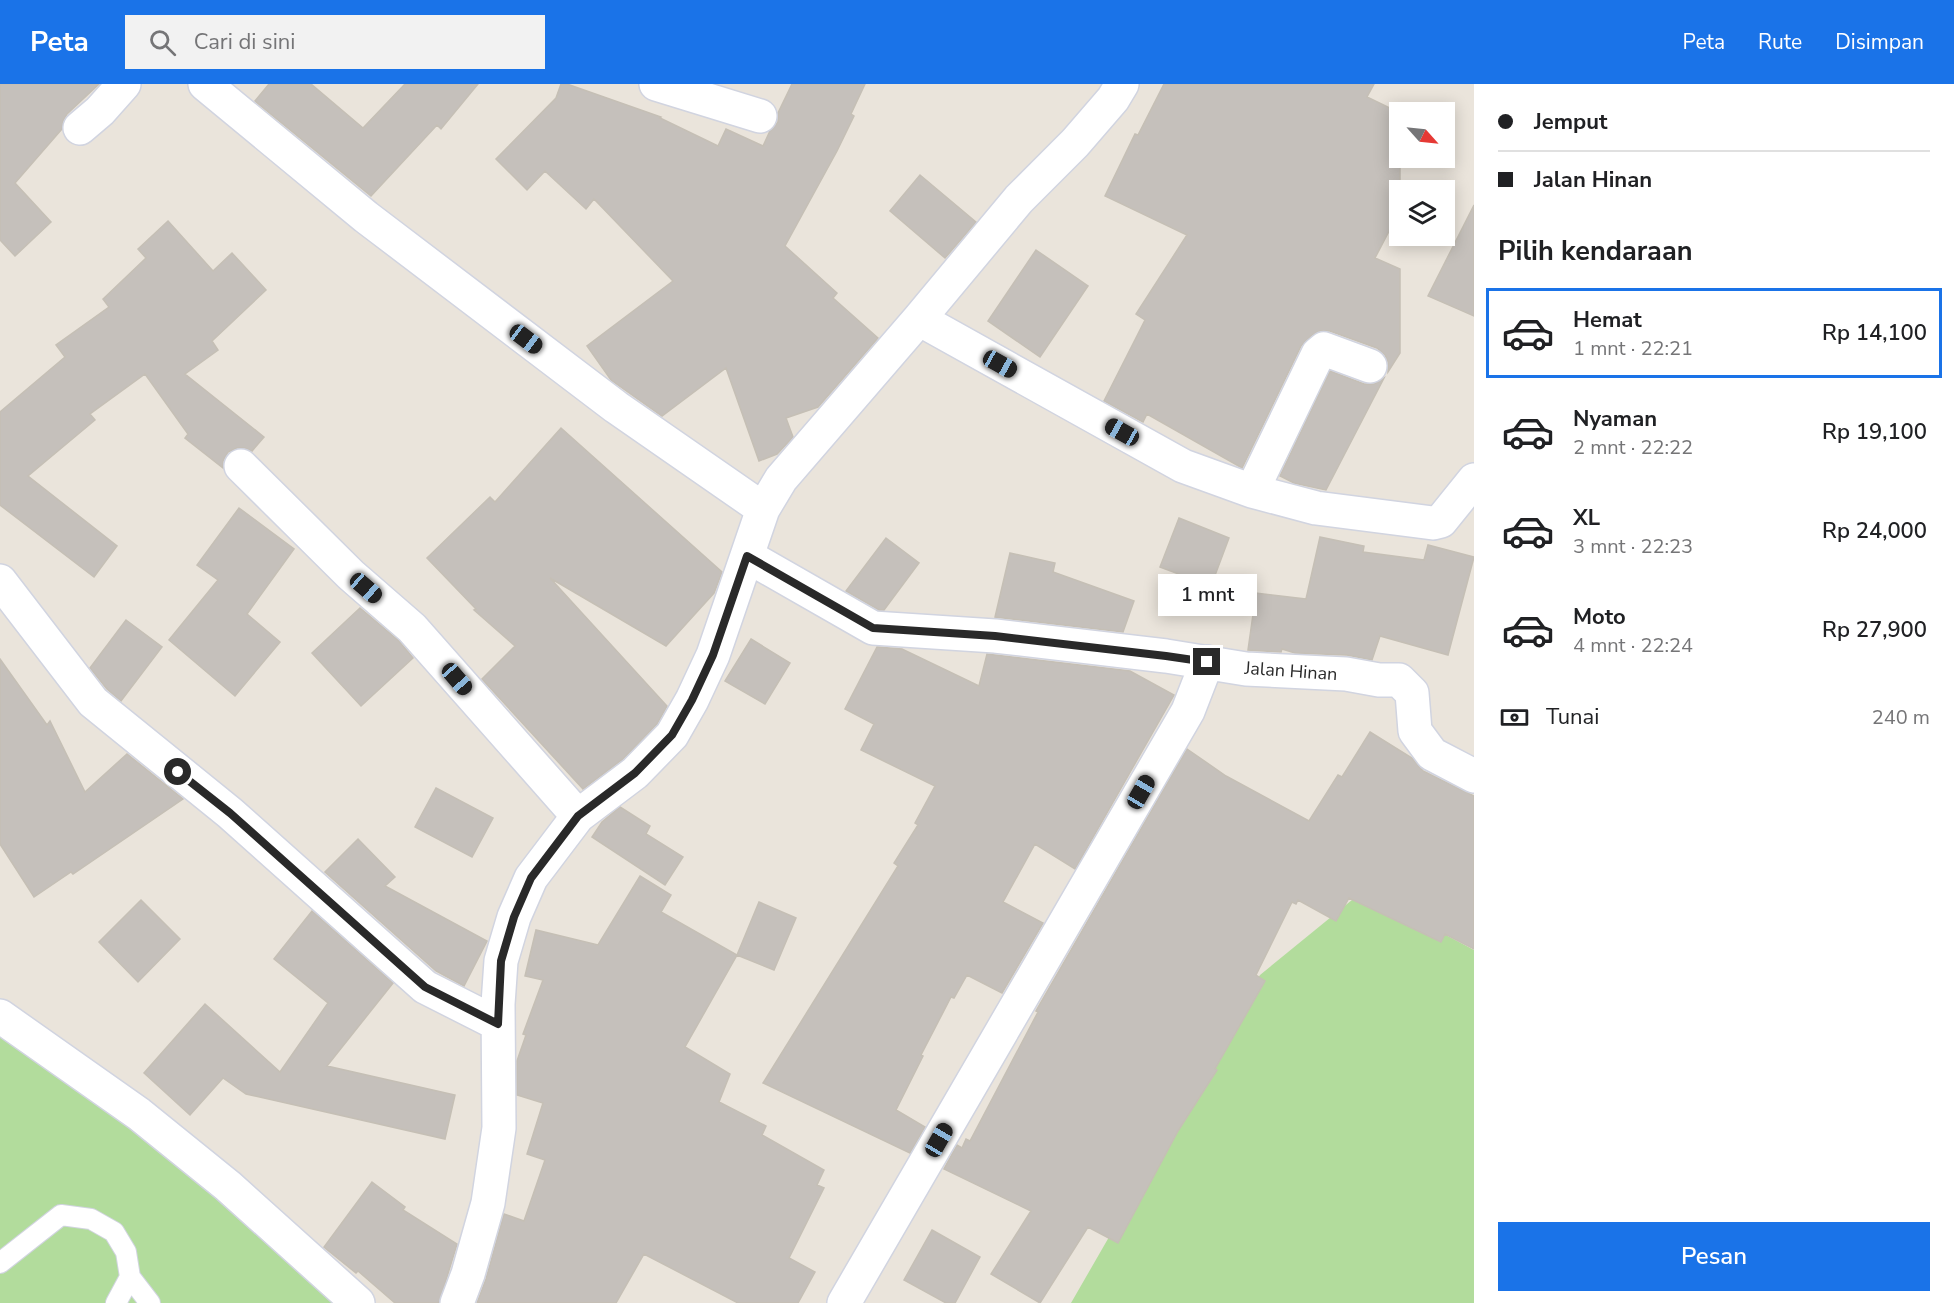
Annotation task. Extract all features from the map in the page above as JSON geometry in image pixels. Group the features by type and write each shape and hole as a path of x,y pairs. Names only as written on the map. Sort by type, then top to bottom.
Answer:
{"street":[{"path":"80,128 100,111 124,84"},
{"path":"205,84 393,238 616,407 763,509"},
{"path":"656,84 760,116"},
{"path":"457,1303 489,1203 499,1128 498,1024 501,961 514,917 531,878 578,816 635,773 672,735 692,700 713,655 763,509 781,479 1019,199 1075,143 1113,99 1122,84"},
{"path":"919,319 1183,466 1252,490 1316,508 1424,523 1441,521 1474,480"},
{"path":"1252,490 1318,354 1324,349 1370,366"},
{"path":"241,466 351,575 412,628 578,816"},
{"name":"Jalan Hinan","path":"747,556 873,628 995,636 1166,656 1246,669 1346,674 1379,680 1398,680 1412,693 1415,731 1432,754 1474,776"},
{"path":"0,581 93,702 230,813 425,987 498,1024"},
{"path":"844,1303 1188,711 1207,662"},
{"path":"0,1016 139,1114 228,1186 358,1303"}],"lane":[{"path":"0,1263 61,1215 91,1219 114,1232 126,1252 130,1277 150,1303"},
{"path":"116,1303 130,1277"}],"green space":[{"path":"1363,891 1474,950 1474,1303 1071,1303 1260,975"},
{"path":"0,1029 374,1303 0,1303"}],"building":[{"path":"0,84 99,84 67,114 62,129 15,183 51,222 15,256 0,240"},
{"path":"269,84 311,84 363,128 405,84 478,84 441,129 437,125 371,196 255,101"},
{"path":"561,84 567,84 661,117 718,146 726,129 763,146 770,131 778,122 778,113 792,84 865,84 851,114 854,116 837,151 785,246 837,293 833,298 878,338 818,407 786,418 793,437 777,454 759,461 726,368 662,416 611,380 587,346 673,281 594,199 586,209 545,171 527,190 496,159 556,98"},
{"path":"1164,84 1374,84 1367,97 1389,108 1389,168 1400,168 1400,180 1389,180 1389,231 1375,258 1400,269 1400,353 1388,372 1385,355 1377,348 1330,331 1320,331 1312,335 1301,346 1242,468 1147,414 1143,422 1104,401 1145,320 1136,314 1187,235 1105,196 1135,134 1138,135"},
{"path":"920,175 976,222 945,258 890,211"},
{"path":"1474,205 1474,316 1428,296"},
{"path":"168,221 213,271 232,253 266,290 212,341 218,350 185,374 264,437 252,451 237,448 228,452 223,461 223,468 185,438 188,434 145,374 90,414 95,420 28,476 117,546 94,577 0,505 0,412 65,357 56,345 109,307 103,299 146,258 138,249"},
{"path":"1036,250 1088,286 1040,357 988,321"},
{"path":"1330,371 1364,384 1374,384 1384,378 1326,490 1294,483 1280,476"},
{"path":"561,428 722,572 714,593 666,646 550,578 667,706 657,724 623,759 583,789 482,679 515,646 474,610 476,609 427,558 490,497 495,502"},
{"path":"239,508 294,549 247,614 280,642 235,696 169,640 218,580 197,565"},
{"path":"1179,518 1229,538 1211,586 1160,567"},
{"path":"1320,537 1364,546 1363,552 1424,560 1428,545 1474,557 1448,655 1380,636 1372,660 1347,655 1295,653 1282,649 1281,652 1248,650 1256,593 1306,599"},
{"path":"886,538 919,563 884,610 879,610 846,591"},
{"path":"1010,553 1055,563 1053,572 1134,601 1123,632 995,617"},
{"path":"360,608 399,641 413,658 361,706 312,653"},
{"path":"126,620 162,647 121,701 107,689 90,668"},
{"path":"751,639 790,663 765,704 725,681"},
{"path":"877,647 902,649 979,686 987,654 1130,671 1174,695 1075,869 1035,844 1003,902 1043,923 1002,993 967,975 954,998 951,997 896,1110 925,1127 910,1153 763,1083 898,866 894,863 918,825 915,823 935,786 861,750 874,724 845,709"},
{"path":"0,659 47,725 50,721 85,792 127,754 183,799 73,874 71,872 34,897 0,844"},
{"path":"1370,732 1412,758 1423,771 1474,796 1474,949 1445,934 1441,942 1349,898 1336,921 1298,900 1296,904 1292,902 1256,975 1265,981 1215,1069 1217,1070 1178,1131 1118,1243 1088,1227 1040,1303 991,1274 1031,1211 944,1169 957,1145 962,1148 966,1139 970,1141 1038,1012 1036,1011 1187,749 1226,776 1309,821 1338,775 1342,777"},
{"path":"436,788 493,818 472,857 415,827"},
{"path":"620,807 650,826 646,834 683,857 665,885 592,837 602,822"},
{"path":"358,839 395,877 385,886 487,941 464,986 436,971 325,872"},
{"path":"640,876 671,895 661,912 737,955 685,1047 730,1074 719,1102 766,1126 762,1135 824,1170 817,1185 824,1188 789,1258 815,1272 798,1303 738,1303 644,1254 616,1303 477,1303 504,1214 524,1221 545,1160 527,1154 543,1103 517,1095 517,1061 526,1035 523,1034 543,980 525,976 536,930 598,945"},
{"path":"141,900 180,939 138,982 99,942"},
{"path":"759,902 796,918 774,970 737,955"},
{"path":"312,911 393,983 327,1066 455,1095 445,1139 246,1094 223,1078 190,1115 144,1073 205,1004 280,1072 328,1003 274,959"},
{"path":"372,1182 405,1207 403,1210 457,1244 439,1303 395,1303 358,1271 356,1273 324,1247"},
{"path":"932,1230 980,1257 955,1303 946,1303 904,1280"}],"route":[{"path":"178,772 230,813 425,987 498,1024 501,961 514,917 531,878 578,816 635,773 672,735 692,700 713,655 747,556 873,628 995,636 1207,662"}]}
